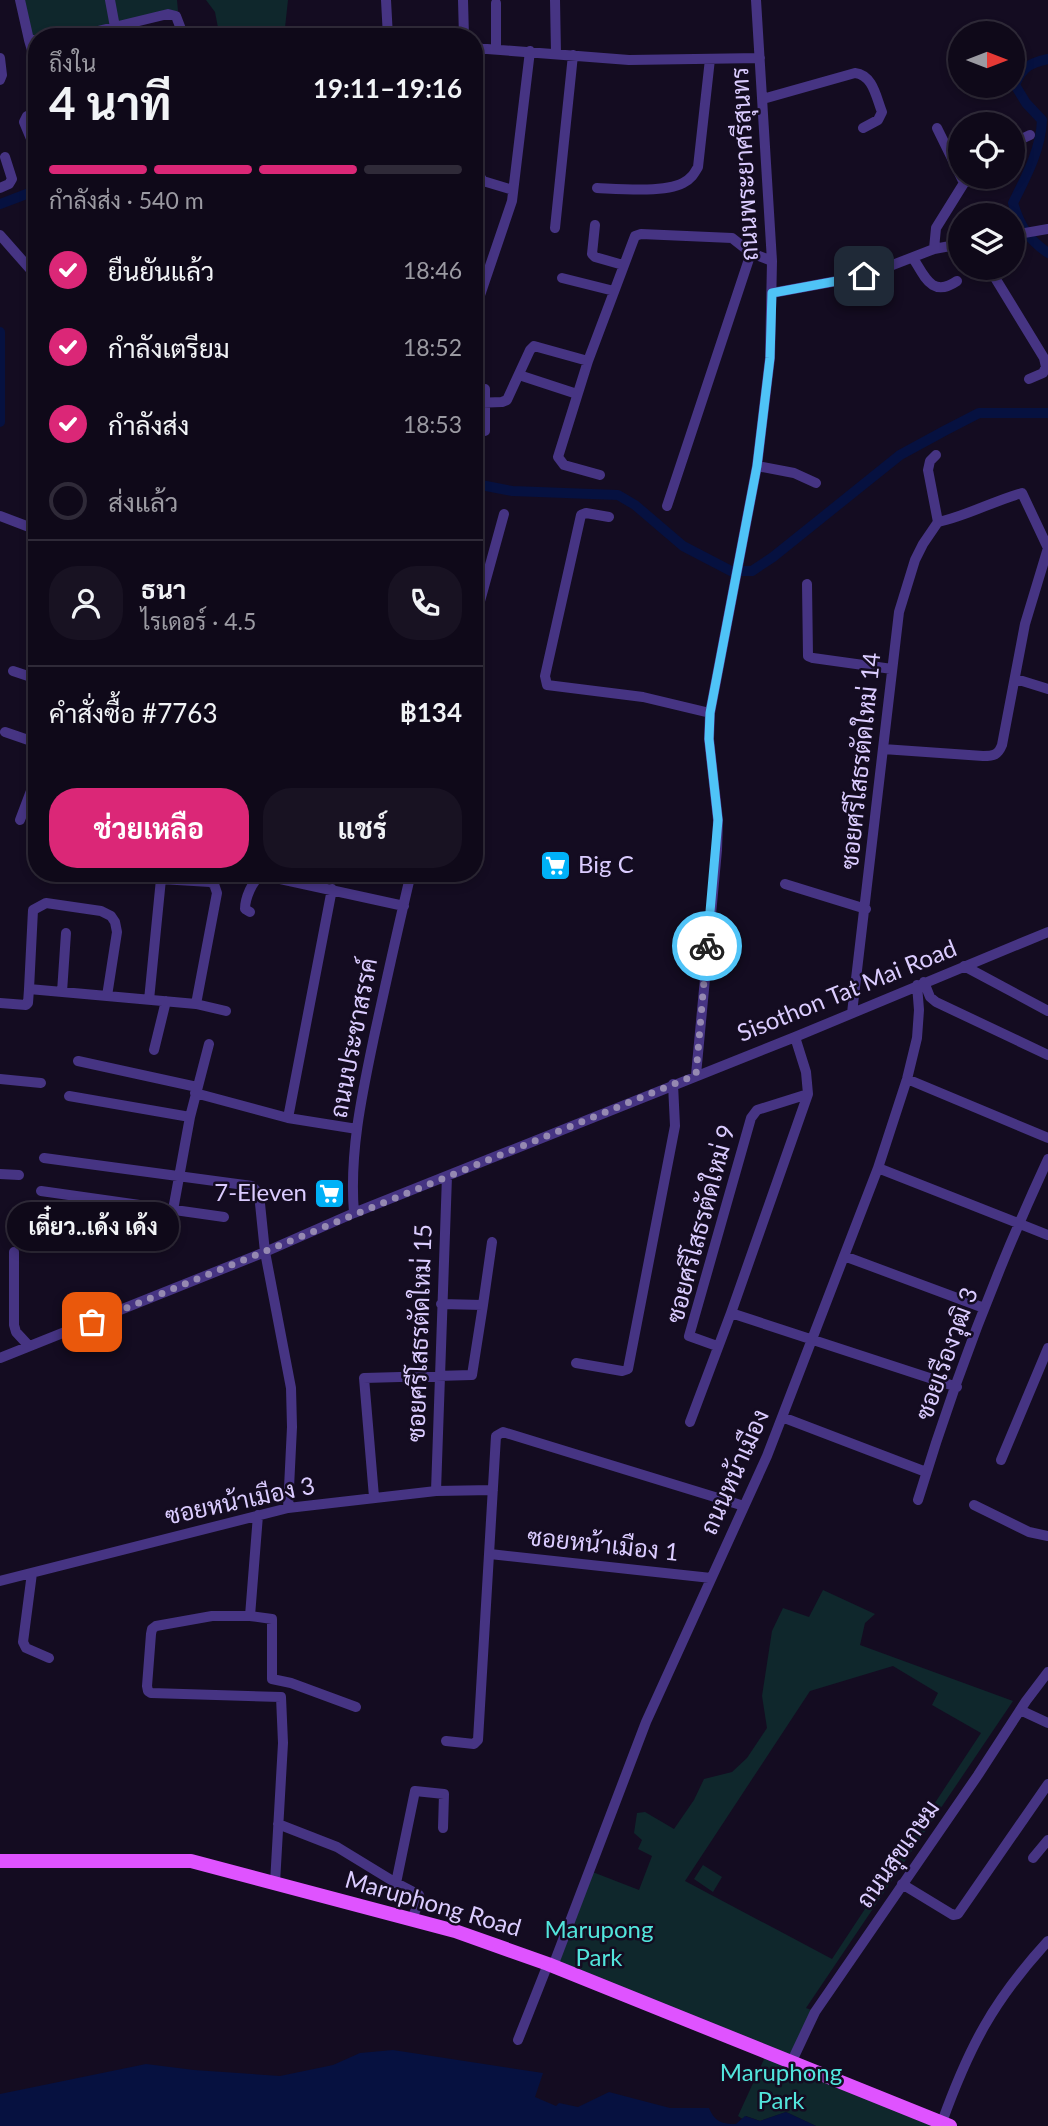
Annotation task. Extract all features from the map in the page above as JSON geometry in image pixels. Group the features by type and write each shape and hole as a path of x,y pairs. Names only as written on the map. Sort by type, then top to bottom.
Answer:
{"main road":[{"name":"Maruphong Road","path":"0,1861 191,1861 474,1936 946,2124"}],"street":[{"path":"20,0 29,28"},
{"path":"110,0 115,27"},
{"path":"386,0 388,28"},
{"path":"463,0 464,28"},
{"path":"555,0 556,53"},
{"name":"ถนนพระยาศรีสุนทร","path":"696,1075 717,850 718,820 709,739 710,713 757,466 770,358 772,261 756,0"},
{"path":"496,3 496,49"},
{"path":"111,28 168,14 176,16 181,28"},
{"path":"483,48 640,60 760,58"},
{"path":"483,287 508,214 513,190 530,51"},
{"path":"555,228 573,55"},
{"path":"0,58 0,79"},
{"path":"597,188 666,187 680,184 692,177 698,167 709,59"},
{"path":"763,99 855,73 862,74 869,80 882,112 878,120 863,128"},
{"path":"28,116 24,122 28,132"},
{"path":"937,128 948,150"},
{"path":"1025,137 1030,135"},
{"path":"0,188 9,184 12,179 5,157"},
{"path":"483,181 513,190"},
{"path":"934,249 936,228 960,189"},
{"path":"595,225 592,254 623,265"},
{"path":"1025,233 1047,229"},
{"path":"600,475 564,465 558,457 588,361 635,236 640,234 732,238 751,253 772,261"},
{"path":"0,235 28,267"},
{"path":"772,293 855,279 934,249 948,246"},
{"path":"667,506 751,253"},
{"path":"913,257 934,286 947,288 957,281"},
{"path":"562,278 614,291"},
{"path":"996,280 1044,358 1046,367 1043,373 1029,379"},
{"path":"483,402 507,400 534,346 588,361"},
{"path":"519,375 577,394"},
{"path":"483,394 485,389"},
{"path":"483,419 485,430"},
{"path":"883,749 983,756 999,753 1026,624 1048,548 1022,493 990,503 958,518 938,522 928,470 930,461 936,456"},
{"path":"757,466 794,473 816,483"},
{"path":"483,590 504,513"},
{"path":"609,517 586,513 582,515 545,676 547,685 643,697 710,713"},
{"path":"0,516 28,527"},
{"name":"ซอยศรีโสธรตัดใหม่ 14","path":"852,1013 899,612 906,583 923,544 938,522"},
{"path":"807,584 808,656 892,669"},
{"path":"13,671 28,676"},
{"path":"1016,679 1048,689"},
{"path":"5,732 28,740"},
{"path":"20,820 28,799"},
{"path":"149,1000 161,882"},
{"path":"196,1004 217,893 214,884 210,882"},
{"path":"250,912 245,909 245,903 254,882"},
{"path":"297,882 404,906"},
{"name":"ถนนประชาสรรค์","path":"355,1213 352,1176 357,1129 409,882"},
{"path":"785,884 866,909"},
{"path":"288,1118 332,889"},
{"path":"0,1003 28,1003 33,910 46,903 101,911 111,916 115,922 117,932 107,996"},
{"name":"Sisothon Tat Mai Road","path":"0,1358 1048,932"},
{"path":"62,992 66,933"},
{"path":"964,965 1048,1012"},
{"path":"921,983 936,1002 1048,1055"},
{"name":"ถนนหน้าเมือง","path":"518,2040 646,1722 782,1417 878,1168 907,1079 919,1024 921,983"},
{"path":"29,989 196,1004 226,1011"},
{"path":"154,1049 166,1001"},
{"name":"ซอยศรีโสธรตัดใหม่ 9","path":"690,1422 808,1094 806,1072 795,1037"},
{"path":"173,1210 190,1116 209,1044"},
{"path":"78,1061 196,1090 288,1118 357,1129"},
{"path":"0,1079 41,1083"},
{"path":"907,1079 1048,1138"},
{"path":"576,1363 622,1371 628,1369 673,1136 673,1084"},
{"name":"ซอยศรีโสธรตัดใหม่ 9","path":"717,1346 689,1336 751,1118 757,1110 808,1094"},
{"path":"69,1097 190,1116"},
{"path":"44,1158 252,1186 256,1189 291,1388 288,1508"},
{"name":"ซอยเรืองวุฒิ 3","path":"918,1500 984,1308 1048,1158"},
{"path":"878,1168 1048,1235"},
{"path":"0,1174 19,1175"},
{"name":"ซอยศรีโสธรตัดใหม่ 15","path":"436,1491 447,1176"},
{"path":"41,1191 224,1217"},
{"path":"374,1497 363,1378 472,1375 492,1242"},
{"path":"14,1252 14,1325 16,1332 29,1346"},
{"path":"844,1256 984,1308"},
{"path":"441,1304 483,1305"},
{"path":"731,1313 957,1387"},
{"path":"1001,1460 1048,1348"},
{"path":"782,1417 926,1472"},
{"path":"446,1741 474,1744 478,1740 496,1436 503,1432 744,1506"},
{"name":"ซอยหน้าเมือง 3","path":"0,1581 288,1508 436,1491 493,1490"},
{"path":"974,1504 1030,1532 1048,1536"},
{"path":"250,1616 258,1515"},
{"name":"ซอยหน้าเมือง 1","path":"490,1554 711,1578"},
{"path":"32,1573 23,1642 26,1648 49,1658"},
{"path":"281,1697 148,1691 152,1629 212,1616 272,1619 273,1680 356,1707"},
{"name":"ถนนสุขเกษม","path":"791,2063 815,2012 1048,1672"},
{"path":"275,1883 283,1743 281,1681"},
{"path":"1020,1710 1048,1723"},
{"path":"902,1884 953,1915 958,1914 1048,1784"},
{"path":"396,1883 415,1791 444,1794 443,1828"},
{"path":"278,1824 337,1847 419,1895 412,1919"},
{"path":"1032,1858 1048,1840"},
{"path":"946,2124 967,2056 996,2004 1048,1941"}],"green space":[{"path":"22,0 107,0 110,25 98,28 29,28"},
{"path":"114,0 177,0 178,11 118,23"},
{"path":"206,0 288,0 285,28 218,28 215,12"},
{"path":"823,1590 875,1614 865,1623 860,1645 1013,1701 806,2008 814,2011 791,2062 950,2126 816,2126 786,2112 760,2121 746,2116 744,2120 738,2116 766,2055 556,1964 590,1871 639,1890 652,1856 638,1849 642,1840 634,1833 637,1813 645,1812 674,1829 694,1800 704,1779 732,1772 747,1758 767,1728 762,1696 772,1631 783,1608 809,1617","holes":["893,1666 938,1693 932,1705 981,1733 832,1959 685,1881 810,1691"]},
{"path":"703,1865 722,1877 713,1892 694,1879"}],"shaded area":[{"path":"393,2050 543,2073 535,2097 556,2106 559,2103 578,2107 609,2092 670,2108 709,2108 716,2119 727,2123 736,2124 745,2116 760,2121 786,2112 816,2126 0,2126 0,2094 146,2064 280,2076 333,2065 360,2053"}],"waterway":[{"path":"1048,59 1027,67 1015,85 1026,103 1042,120 1036,152 1013,203 1026,231 1035,243 1048,253"},
{"path":"0,204 28,193"},
{"path":"0,332 0,422"},
{"path":"483,485 512,491 618,495 635,505 683,546 731,571 752,571 900,455 946,430 979,413 1048,413"}],"way so far":[{"path":"92,1322 696,1075 707,946"}],"place":[{"name":"Big C","path":"555,865"},
{"name":"7-Eleven","path":"330,1193"},
{"name":"เตี๋ยว..เด้ง เด้ง","path":"92,1322"}],"route":[{"path":"707,946 718,820 709,739 710,713 757,466 770,358 772,293 864,276"}],"park label":[{"name":"Marupong Park","path":"599,1944"},
{"name":"Maruphong Park","path":"781,2087"}]}
